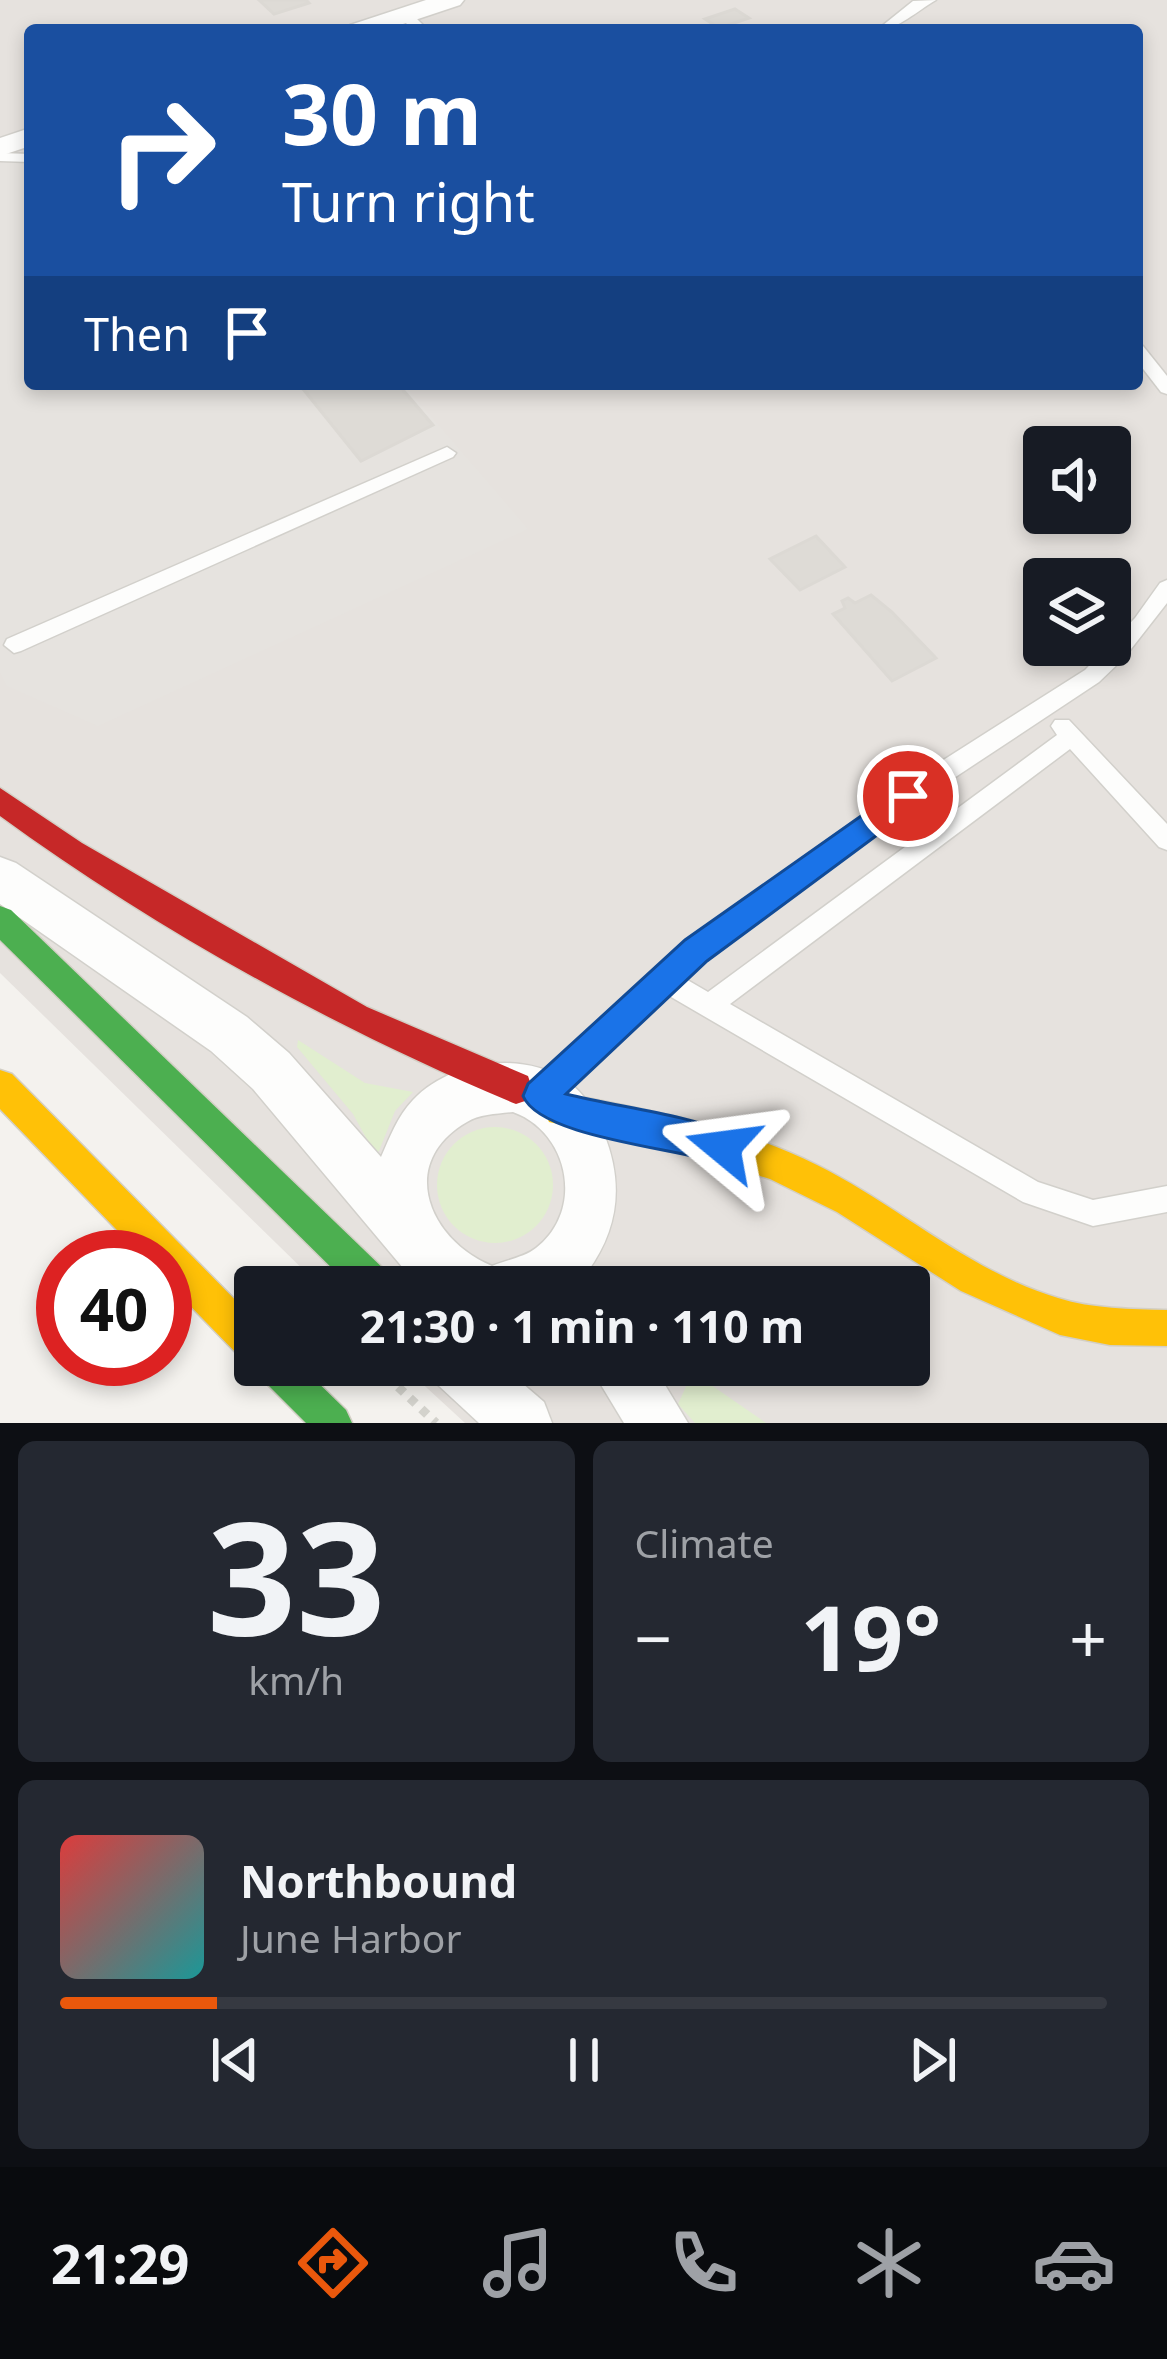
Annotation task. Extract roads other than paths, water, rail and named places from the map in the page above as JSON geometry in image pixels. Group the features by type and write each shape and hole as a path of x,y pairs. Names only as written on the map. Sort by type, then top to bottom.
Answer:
{"street":[{"path":"414,22 451,0"},
{"path":"0,800 72,852 356,1018 539,1098 692,1136 786,1169 864,1208 1006,1301 1044,1317 1114,1331 1167,1328"},
{"path":"0,878 229,1034 271,1071 438,1266"},
{"path":"0,920 354,1266"},
{"path":"0,1086 234,1325"},
{"path":"438,1266 402,1202 403,1174 425,1125 466,1094 539,1098 584,1140 594,1190 581,1236 556,1266"},
{"path":"295,1386 333,1423"},
{"path":"482,1386 523,1423"},
{"path":"632,1386 658,1423"}],"lane":[{"path":"891,24 930,0"},
{"path":"1143,358 1167,388"},
{"path":"14,645 447,453"},
{"path":"539,1098 665,980 759,902 927,782 1048,710 1105,669 1139,632 1167,588"},
{"path":"1048,710 1167,840"},
{"path":"711,1004 1071,736"},
{"path":"665,980 1032,1193 1093,1213 1167,1199"}]}
